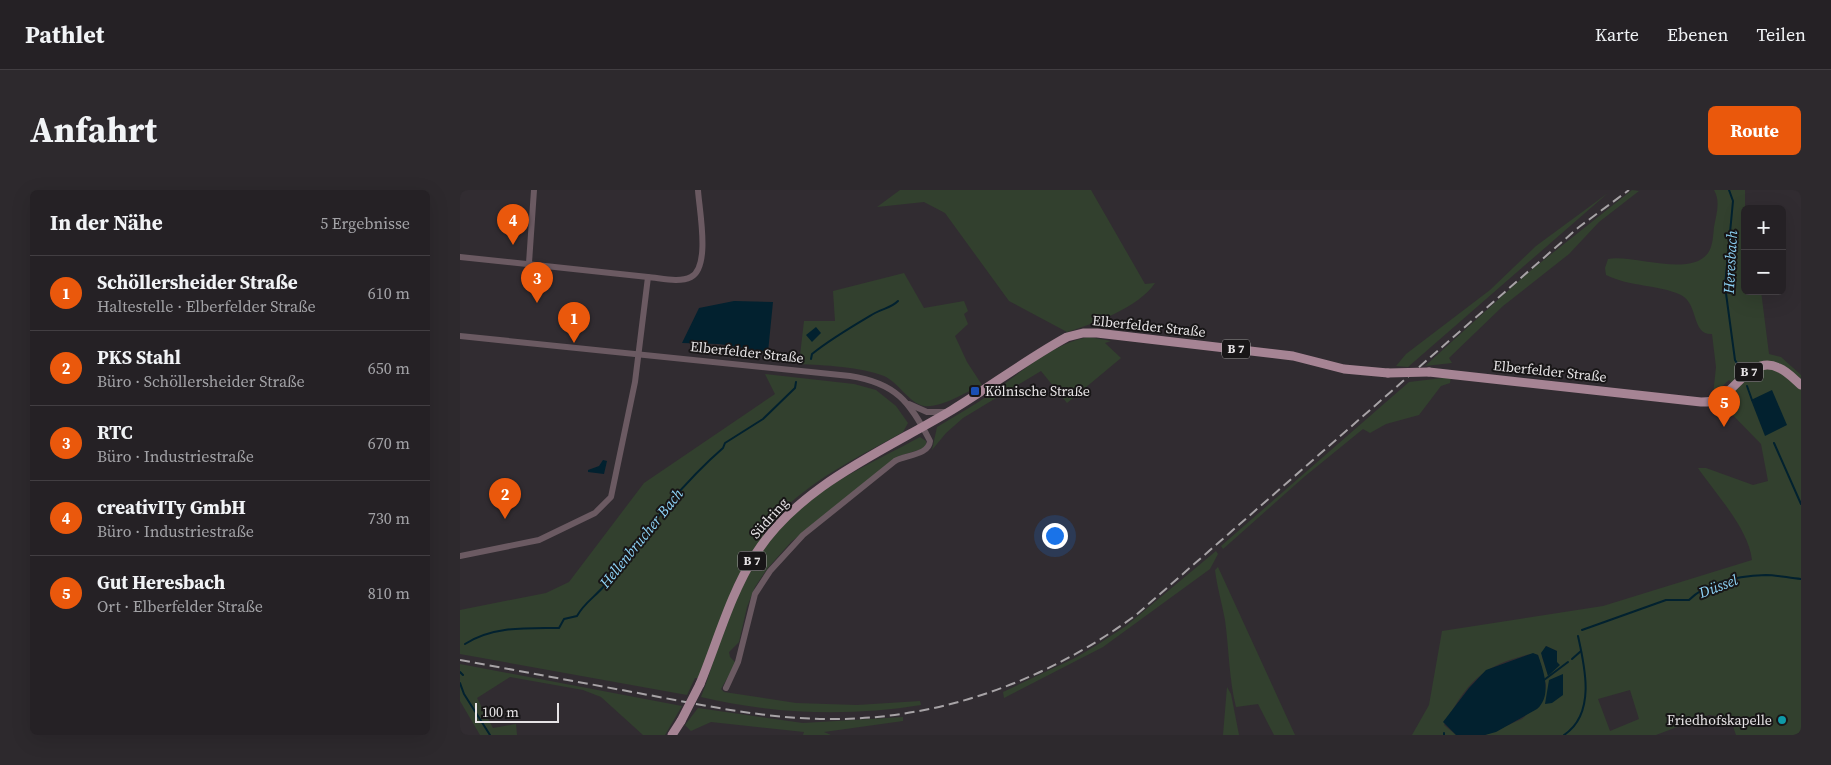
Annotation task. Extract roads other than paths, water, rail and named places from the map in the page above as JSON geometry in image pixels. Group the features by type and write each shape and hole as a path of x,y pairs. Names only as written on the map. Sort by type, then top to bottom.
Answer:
{"main road":[{"name":"Elberfelder Straße","path":"923,427 950,412 1059,342 1083,333 1293,356 1344,369 1388,373 1429,372 1701,402 1714,401 1722,397 1745,374 1764,366 1779,368 1801,385"},
{"name":"Südring","path":"672,735 681,722 700,684 735,594 756,554 778,526 811,496 847,470 923,427"}],"street":[{"path":"529,263 534,190"},
{"path":"460,256 648,277 683,279 692,277 697,271 703,256 698,190"},
{"path":"460,556 539,540 596,513 605,505 614,488 638,354 648,277"},
{"name":"Elberfelder Straße","path":"460,336 867,379 890,388 908,404 923,427"},
{"path":"908,404 927,412 950,412"},
{"path":"726,688 738,662 752,605 759,586 786,552 822,519 895,461 927,450 930,441 923,427"}],"water":[{"path":"734,301 773,302 768,352 719,344 682,343 699,308"},
{"path":"816,327 821,333 812,342 806,335"},
{"path":"1772,390 1787,425 1765,436 1751,400"},
{"path":"603,460 607,461 604,474 588,472 588,470 599,466"},
{"path":"1546,646 1557,651 1557,662 1560,665 1548,676 1541,653"},
{"path":"1533,653 1538,655 1545,684 1542,704 1537,709 1496,732 1485,735 1456,735 1443,722 1469,688 1486,670"},
{"path":"1563,674 1563,695 1552,703 1545,704 1549,680"}],"waterway":[{"name":"Heresbach","path":"1729,190 1733,201 1725,286 1735,360 1738,365"},
{"name":"Hellenbrucher Bach","path":"811,359 812,354 835,337 898,301"},
{"name":"Hellenbrucher Bach","path":"465,644 487,634 510,629 559,628 564,619 577,616 583,607 605,585 675,496 723,448 725,443 763,419 795,388 796,382"},
{"name":"Heresbach","path":"1747,386 1752,400"},
{"name":"Heresbach","path":"1774,443 1801,504"},
{"name":"Düssel","path":"1582,630 1666,600 1689,600 1705,588 1735,578 1774,575 1801,579"},
{"name":"Düssel","path":"1564,735 1574,726 1581,715 1586,689 1578,636"},
{"path":"1572,659 1581,651"},
{"path":"1544,680 1568,662"},
{"path":"460,672 463,675"},
{"path":"460,683 464,694 490,735"}],"railway":[{"path":"460,660 719,708 763,715 830,719 912,712 952,704 1030,677 1067,659 1136,615 1579,227 1629,190"}],"place":[{"name":"creativITy GmbH","path":"513,245"},
{"name":"RTC","path":"537,303"},
{"name":"Schöllersheider Straße","path":"574,343"},
{"name":"Kölnische Straße","path":"975,391"},
{"name":"Gut Heresbach","path":"1724,427"},
{"name":"PKS Stahl","path":"505,519"},
{"name":"Friedhofskapelle","path":"1782,720"}]}
